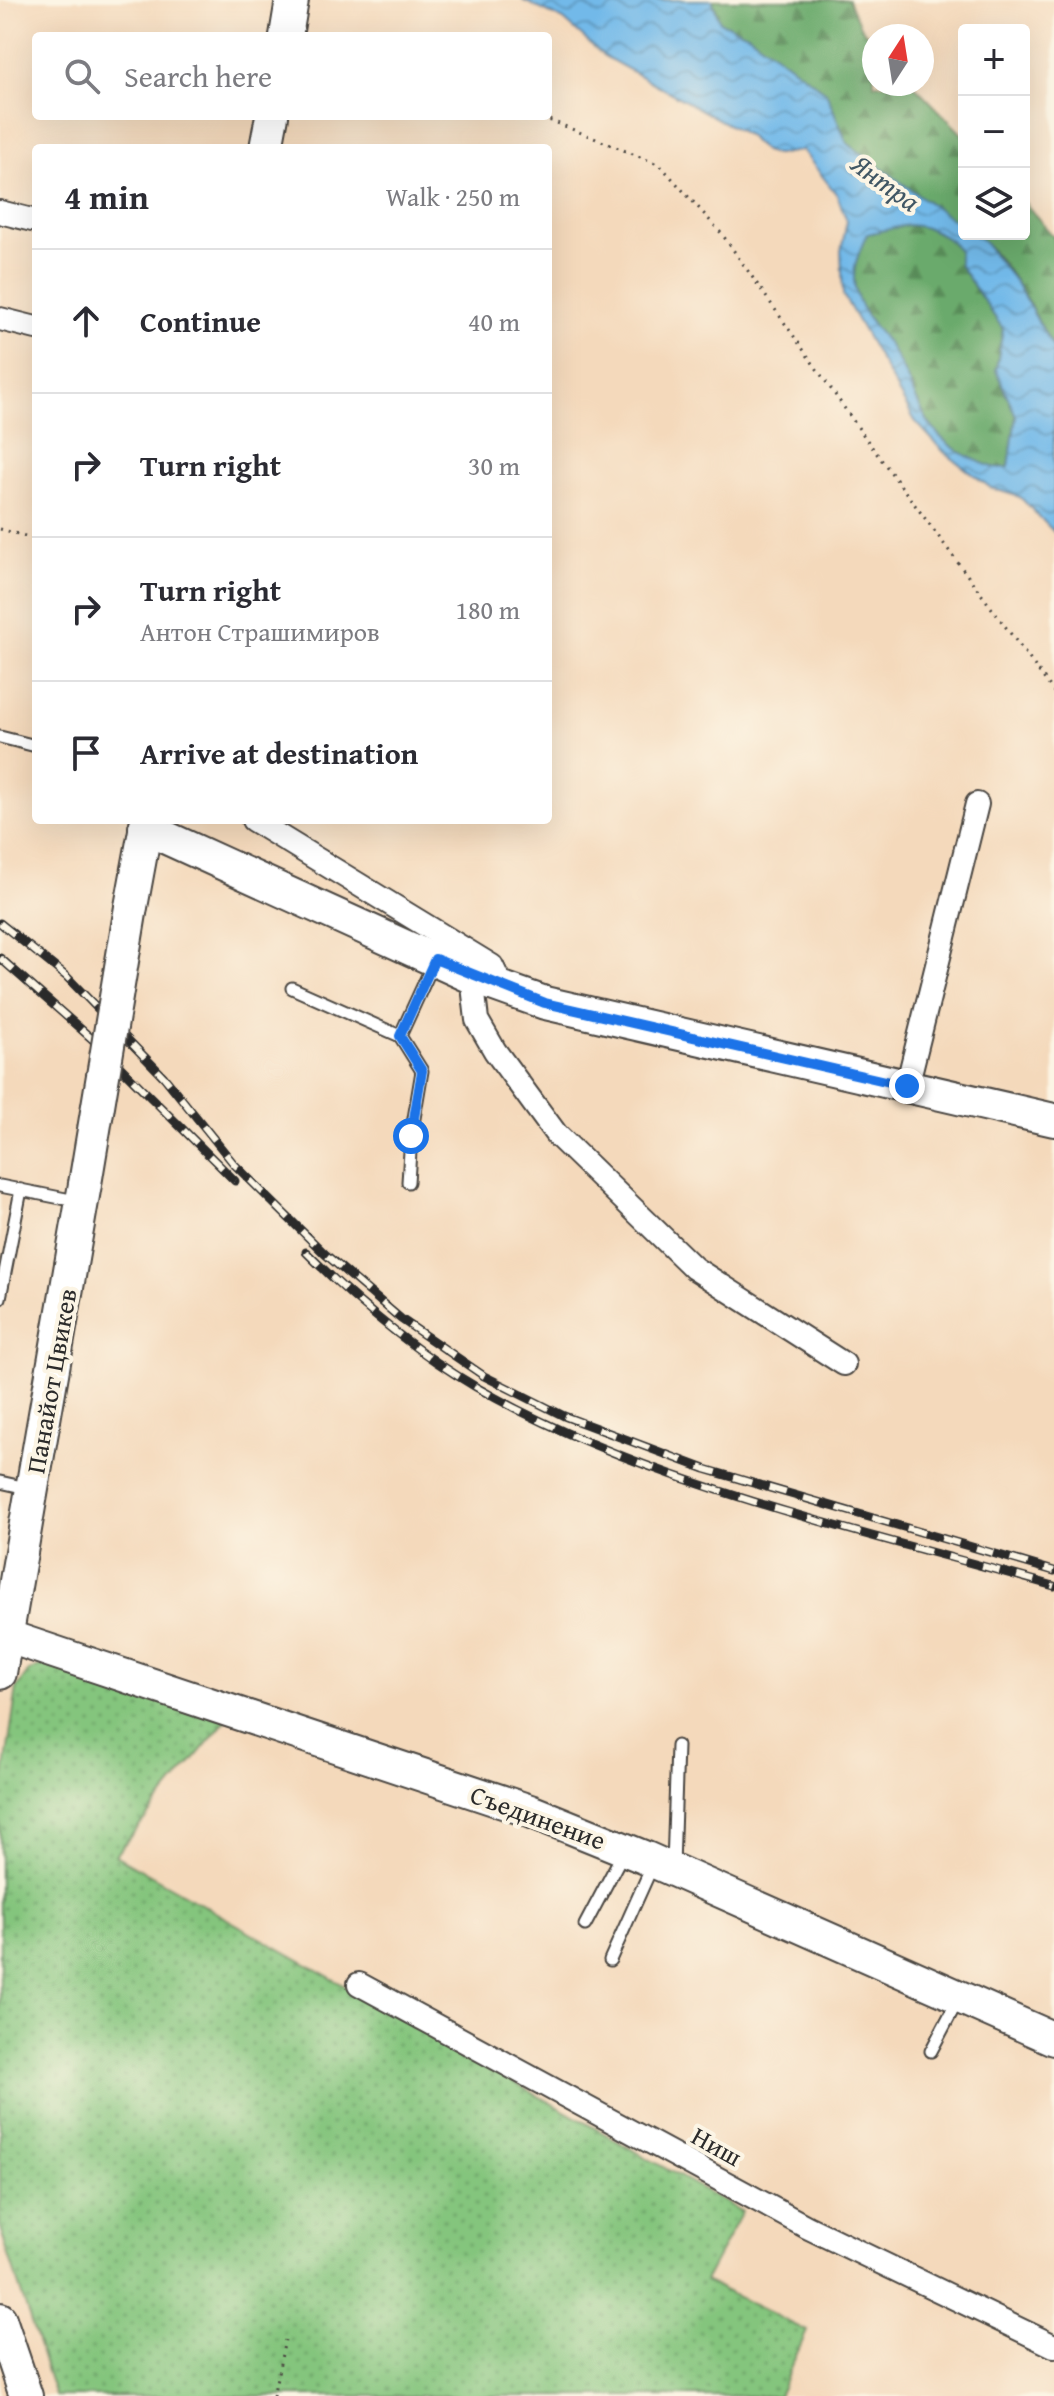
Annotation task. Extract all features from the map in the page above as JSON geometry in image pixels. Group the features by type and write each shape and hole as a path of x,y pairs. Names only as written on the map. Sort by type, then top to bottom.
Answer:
{"main road":[{"path":"287,32 292,0"},
{"path":"267,144 271,120"},
{"path":"146,824 472,977 545,1003 1054,1120"},
{"name":"Панайот Цвикев","path":"2,1658 146,824"},
{"name":"Съединение","path":"2,1658 530,1811 625,1849 1054,2039"},
{"path":"0,2319 26,2396"}],"street":[{"path":"0,212 32,220"},
{"path":"0,319 32,327"},
{"path":"907,1086 977,804"},
{"path":"260,824 492,966 503,989"},
{"path":"472,977 477,1020 495,1051 556,1134 629,1209 694,1268 844,1364"},
{"name":"Ниш","path":"359,1984 807,2227 1054,2346"}],"lane":[{"path":"0,737 32,745"},
{"path":"400,1036 435,959"},
{"path":"292,988 400,1036 422,1071 411,1136 408,1182"},
{"path":"0,1186 83,1193"},
{"path":"0,1298 21,1190"},
{"path":"0,1482 32,1489"},
{"path":"610,1960 663,1866 677,1746"},
{"path":"585,1925 625,1849"},
{"path":"931,2051 959,1998"}],"path":[{"path":"547,120 660,165 722,234 869,443 1054,692"},
{"path":"0,529 32,538"},
{"path":"273,2396 285,2340"}],"green space":[{"path":"712,0 848,0 862,28 862,96 925,96 958,130 958,224 847,143 826,92 748,34 720,22"},
{"path":"1030,209 1054,237 1054,349 1009,272 980,240 1030,240"},
{"path":"907,225 936,232 959,250 959,265 1003,329 996,370 1016,416 1009,467 984,464 952,447 939,436 929,423 892,350 858,301 854,269 867,233"},
{"path":"46,1664 227,1719 115,1855 742,2212 705,2281 807,2331 778,2396 55,2396 0,2228 0,1802 17,1688 28,1672"}],"water":[{"name":"Янтра","path":"522,0 556,0 562,4 563,0 712,0 720,22 748,34 826,92 847,143 958,224 958,240 983,241 1016,283 1054,349 1054,532 1020,497 991,488 944,452 915,421 843,295 841,251 847,221 837,195 802,150 777,154 765,151 747,135 604,56 564,20","holes":["907,225 930,229 948,239 959,250 959,264 1003,329 996,370 1016,416 1009,467 993,467 979,462 939,436 929,423 892,350 858,301 854,270 867,234"]}],"railway":[{"path":"0,923 67,977 164,1077 234,1164 325,1254 401,1319 484,1376 564,1416 705,1469 1054,1571"},
{"path":"0,958 91,1038 235,1181"},
{"path":"306,1252 366,1308 430,1358 476,1387 542,1421 612,1452 758,1503 1054,1586"}],"route":[{"path":"411,1136 422,1071 400,1036 435,959 472,977 545,1003 907,1086"}]}
